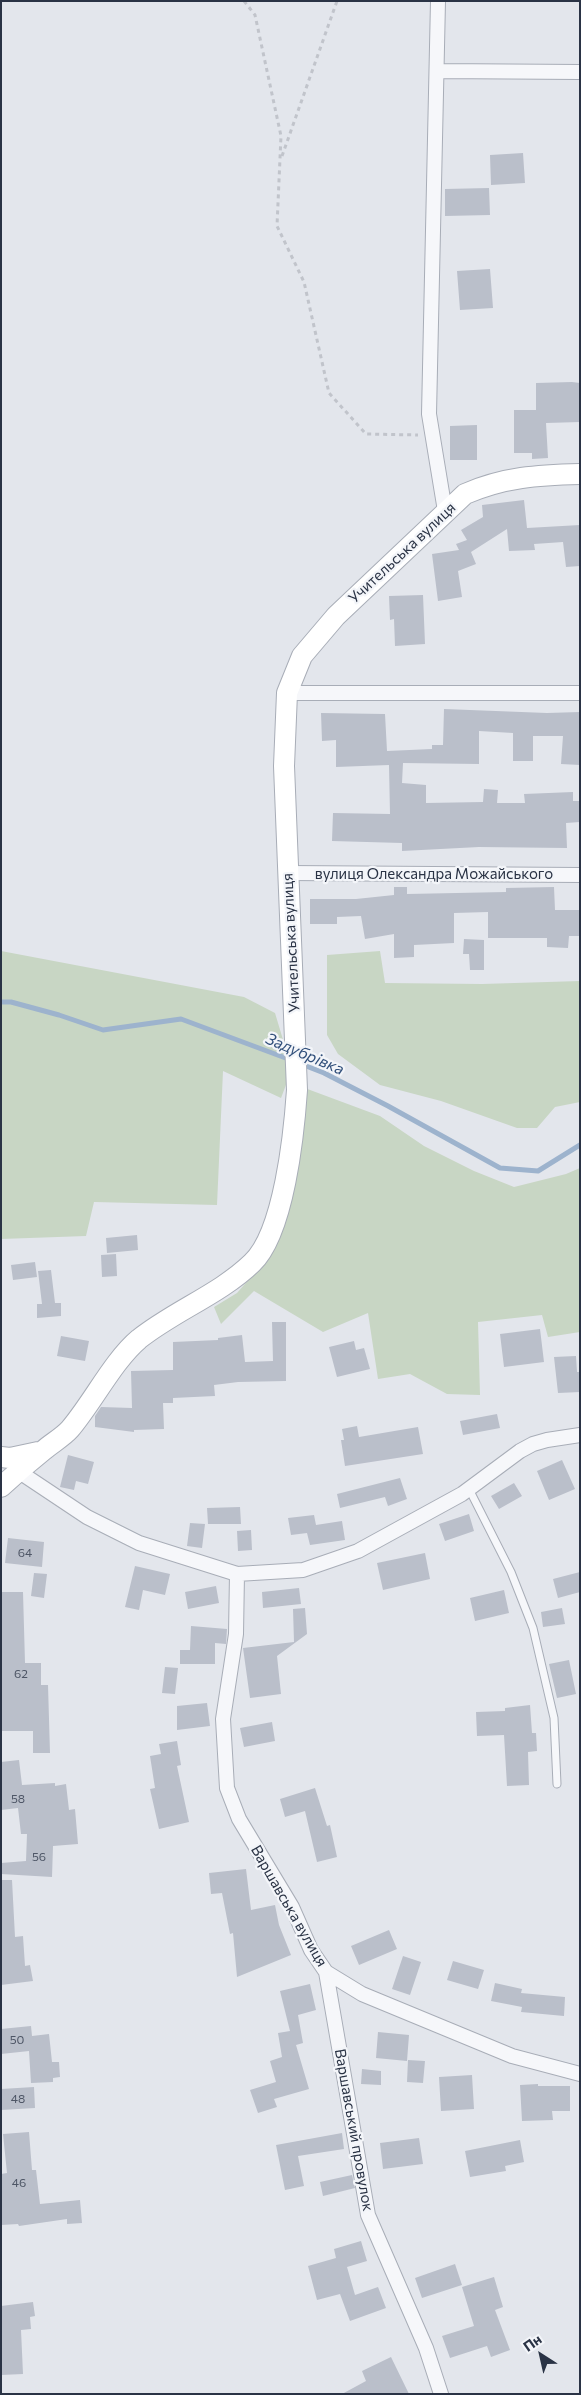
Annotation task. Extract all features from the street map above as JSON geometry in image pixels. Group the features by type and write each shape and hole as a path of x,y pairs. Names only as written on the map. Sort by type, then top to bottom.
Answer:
{"main road":[{"name":"Учительська вулиця","path":"1,1487 18,1470 69,1431 138,1340 235,1277 253,1262 262,1250 275,1224 294,1134 297,1090 295,996 284,766 286,693 302,656 336,616 465,494 486,485 531,475 580,474"},
{"path":"1,1457 10,1458 42,1451"}],"street":[{"path":"438,1 429,414 431,436 445,511"},
{"path":"437,71 580,72"},
{"path":"286,693 580,693"},
{"name":"вулиця Олександра Можайського","path":"288,872 580,875"},
{"path":"18,1470 87,1517 139,1543 237,1574 303,1570 332,1562 358,1551 469,1489 526,1448 547,1440 580,1435"},
{"name":"Варшавська вулиця","path":"237,1574 236,1634 223,1719 227,1788 239,1819 292,1907 311,1950 326,1972 362,1994 512,2056 580,2074"},
{"name":"Варшавський провулок","path":"326,1972 368,2216 426,2348 441,2394"}],"lane":[{"path":"469,1489 512,1572 533,1628 554,1718 557,1784"}],"path":[{"path":"244,1 254,15 281,136 277,226 304,282 330,393 366,434 431,436"},
{"path":"280,161 337,1"}],"green space":[{"path":"1,951 244,997 275,1013 284,1043 289,1077 281,1098 223,1071 217,1205 94,1202 86,1236 1,1239"},
{"path":"380,951 385,983 482,984 580,981 580,1102 555,1107 537,1128 517,1128 441,1101 380,1085 338,1054 327,1035 327,955"},
{"path":"302,1087 380,1116 424,1146 474,1171 514,1187 566,1174 580,1168 580,1332 548,1337 542,1315 478,1322 480,1395 447,1394 410,1374 378,1379 368,1313 323,1332 254,1291 221,1324 214,1307 237,1293 258,1269"}],"building":[{"path":"523,153 525,183 491,185 490,155"},
{"path":"489,188 490,215 445,216 445,189"},
{"path":"490,269 493,308 460,310 457,271"},
{"path":"536,383 580,383 580,422 546,423 548,458 532,459 532,453 514,453 514,410 536,410"},
{"path":"477,425 477,460 450,460 450,426"},
{"path":"524,500 527,528 580,525 580,566 566,567 563,542 534,544 535,550 509,551 507,529 471,552 476,564 458,571 462,597 438,601 432,554 459,550 456,544 467,540 461,530 483,517 482,505"},
{"path":"423,595 425,644 395,646 394,619 390,620 389,596"},
{"path":"444,709 547,713 580,712 580,765 561,764 563,736 533,736 533,761 513,761 513,733 479,731 479,764 403,763 402,783 426,785 426,803 483,802 484,789 498,790 497,803 525,803 524,794 573,792 573,801 580,801 580,822 566,823 567,848 479,847 402,851 402,843 332,841 333,813 390,814 389,765 336,767 336,740 322,741 321,713 385,714 387,751 432,749 432,745 443,745"},
{"path":"394,887 407,887 407,894 506,892 506,888 554,887 555,910 580,910 580,936 569,936 568,948 547,947 547,938 488,938 488,912 454,913 454,943 414,945 414,957 394,958 394,934 365,939 361,916 337,917 337,924 310,924 310,899 356,899 394,895"},
{"path":"464,939 484,940 484,970 470,970 469,954 463,954"},
{"path":"137,1235 138,1250 107,1253 106,1238"},
{"path":"116,1254 117,1276 102,1277 101,1255"},
{"path":"35,1262 37,1277 13,1280 11,1265"},
{"path":"51,1270 55,1303 61,1303 61,1316 37,1318 37,1304 42,1304 38,1271"},
{"path":"272,1322 286,1322 286,1381 238,1382 214,1385 215,1396 173,1398 173,1403 163,1403 164,1429 134,1430 134,1432 95,1427 95,1416 101,1407 132,1408 131,1371 173,1370 173,1342 218,1340 218,1338 242,1335 245,1362 273,1361"},
{"path":"540,1329 544,1362 504,1367 500,1334"},
{"path":"61,1336 89,1341 85,1361 57,1356"},
{"path":"354,1341 356,1350 364,1348 370,1369 337,1377 329,1347"},
{"path":"576,1356 577,1372 580,1372 580,1392 558,1393 554,1357"},
{"path":"497,1414 500,1428 463,1435 460,1421"},
{"path":"357,1426 359,1437 418,1427 423,1454 345,1466 341,1440 344,1440 342,1429"},
{"path":"68,1455 94,1462 88,1484 76,1481 74,1490 60,1487"},
{"path":"562,1460 575,1489 549,1500 537,1471"},
{"path":"400,1478 407,1499 388,1506 385,1497 340,1508 337,1494"},
{"path":"514,1483 522,1496 499,1509 491,1496"},
{"path":"240,1507 241,1524 208,1524 207,1508"},
{"path":"469,1514 474,1531 445,1541 439,1524"},
{"path":"314,1515 316,1525 342,1521 345,1540 310,1545 307,1533 291,1535 288,1518"},
{"path":"190,1523 205,1524 202,1548 187,1546"},
{"path":"251,1530 252,1550 238,1551 237,1531"},
{"path":"8,1538 44,1542 42,1567 5,1563"},
{"path":"425,1553 430,1579 383,1590 377,1563"},
{"path":"135,1566 170,1574 165,1595 143,1590 139,1610 125,1607"},
{"path":"580,1572 580,1592 558,1598 553,1579"},
{"path":"34,1573 47,1574 44,1598 31,1596"},
{"path":"216,1586 219,1603 188,1609 185,1592"},
{"path":"299,1588 301,1604 263,1608 262,1592"},
{"path":"504,1590 509,1613 475,1621 470,1598"},
{"path":"1,1592 23,1592 25,1663 41,1663 41,1685 48,1685 50,1753 33,1753 33,1731 1,1731"},
{"path":"305,1608 307,1634 277,1656 281,1694 250,1698 243,1648 294,1642 293,1609"},
{"path":"562,1608 565,1624 543,1627 541,1612"},
{"path":"191,1626 227,1629 226,1644 215,1643 215,1664 180,1664 180,1650 190,1650"},
{"path":"569,1660 576,1694 557,1698 549,1664"},
{"path":"165,1667 178,1668 175,1694 162,1693"},
{"path":"207,1703 210,1726 177,1730 177,1706"},
{"path":"530,1705 532,1733 536,1733 537,1751 528,1752 529,1785 507,1786 504,1735 477,1736 476,1712 505,1711 505,1708"},
{"path":"272,1722 275,1741 244,1747 240,1728"},
{"path":"177,1741 181,1765 177,1766 189,1822 159,1829 150,1789 155,1788 150,1756 161,1754 159,1744"},
{"path":"19,1760 22,1785 55,1783 55,1786 66,1784 69,1810 75,1809 78,1844 53,1846 52,1877 1,1874 1,1863 26,1861 27,1834 21,1834 18,1808 1,1810 1,1762"},
{"path":"315,1788 327,1826 330,1825 337,1857 317,1862 305,1811 285,1817 280,1799"},
{"path":"246,1869 251,1910 275,1905 279,1925 291,1955 237,1977 233,1933 230,1934 222,1893 211,1894 209,1873"},
{"path":"1,1880 12,1880 15,1937 23,1936 25,1966 30,1965 33,1981 1,1985"},
{"path":"389,1930 397,1949 359,1965 351,1946"},
{"path":"403,1956 421,1962 410,1995 392,1989"},
{"path":"453,1961 484,1970 478,1989 447,1980"},
{"path":"495,1983 522,1989 521,1993 565,1997 564,2016 521,2012 522,2007 491,2001"},
{"path":"310,1984 316,2010 298,2015 303,2043 296,2045 309,2089 274,2099 277,2107 258,2113 250,2090 276,2082 270,2061 282,2057 278,2033 290,2031 280,1991"},
{"path":"31,2026 32,2036 49,2034 52,2062 59,2062 60,2077 53,2078 53,2082 31,2083 29,2051 1,2054 1,2029"},
{"path":"378,2032 409,2035 407,2061 376,2058"},
{"path":"408,2060 425,2061 423,2083 407,2082"},
{"path":"362,2069 381,2071 381,2085 361,2084"},
{"path":"472,2075 474,2109 441,2111 439,2077"},
{"path":"538,2084 538,2086 570,2086 570,2111 552,2111 553,2120 522,2121 520,2085"},
{"path":"34,2087 35,2108 1,2110 1,2089"},
{"path":"29,2132 32,2170 36,2170 40,2204 80,2200 82,2223 67,2224 67,2219 19,2226 18,2224 1,2225 1,2174 7,2173 3,2134"},
{"path":"342,2133 344,2149 298,2156 304,2186 285,2190 276,2145"},
{"path":"419,2138 423,2164 383,2169 380,2143"},
{"path":"520,2140 524,2162 505,2166 506,2171 470,2177 465,2151"},
{"path":"352,2175 355,2188 323,2196 320,2182"},
{"path":"361,2241 367,2261 347,2267 355,2295 378,2287 386,2308 350,2321 340,2294 317,2300 308,2266 336,2258 334,2249"},
{"path":"455,2264 462,2285 422,2298 415,2278"},
{"path":"494,2277 503,2307 495,2310 510,2350 491,2357 487,2346 450,2358 442,2336 474,2326 462,2287"},
{"path":"33,2302 35,2316 30,2317 31,2329 21,2330 23,2374 1,2375 1,2306"},
{"path":"391,2357 409,2394 342,2394 366,2381 362,2371"}],"waterway":[{"name":"Задубрівка","path":"1,1002 11,1002 59,1015 103,1030 181,1019 291,1060"},
{"name":"Задубрівка","path":"301,1064 324,1073 388,1106 500,1168 538,1171 580,1145"}]}
